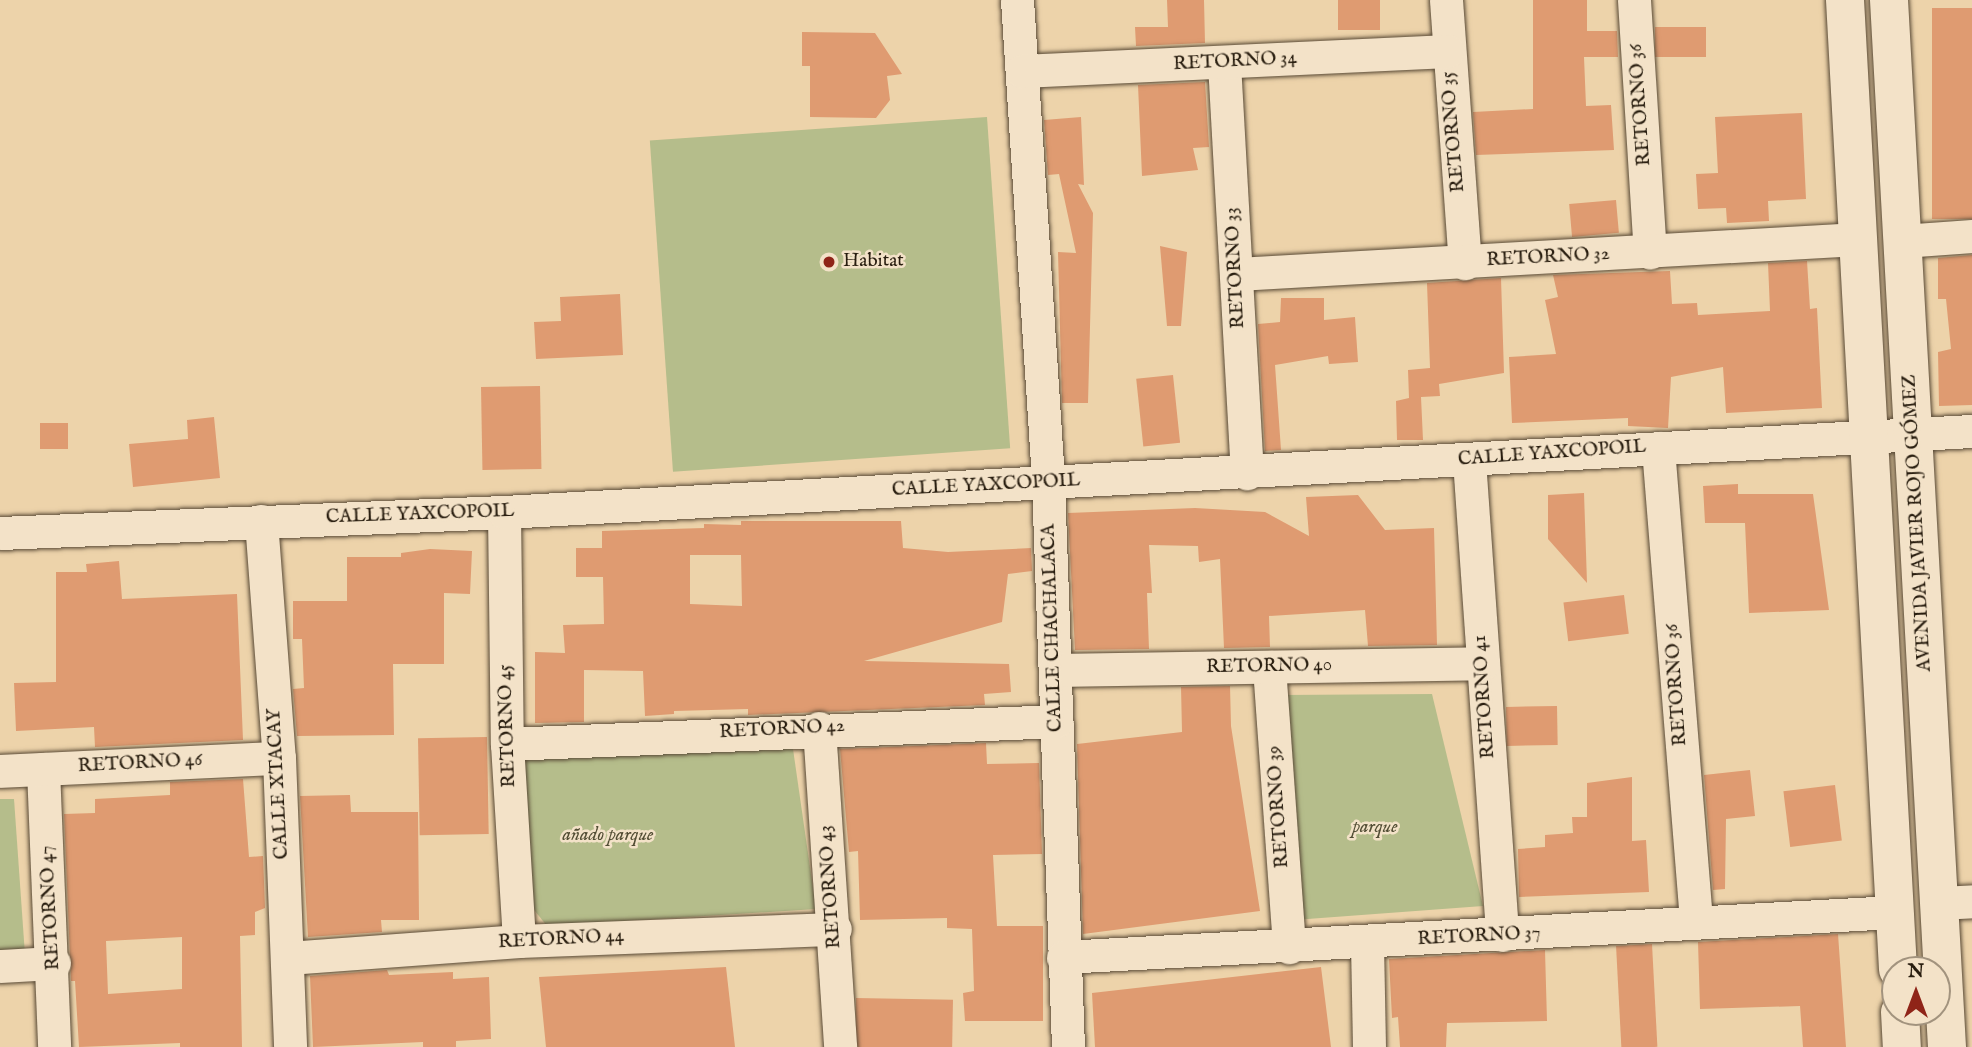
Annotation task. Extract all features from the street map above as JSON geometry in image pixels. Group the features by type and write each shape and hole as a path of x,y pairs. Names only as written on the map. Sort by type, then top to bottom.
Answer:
{"main road":[{"path":"1845,0 1897,956"},
{"name":"AVENIDA JAVIER ROJO GÓMEZ","path":"1889,0 1913,434 1956,902 1947,1047"},
{"path":"1901,1026 1902,1047"}],"street":[{"name":"CALLE CHACHALACA","path":"1017,0 1048,483 1068,1047"},
{"name":"RETORNO 35","path":"1446,0 1465,263"},
{"name":"RETORNO 36","path":"1634,0 1650,252"},
{"name":"RETORNO 34","path":"1022,72 1448,51"},
{"name":"RETORNO 33","path":"1224,63 1247,472"},
{"path":"1902,241 1972,236"},
{"name":"RETORNO 32","path":"1237,274 1858,239"},
{"name":"CALLE YAXCOPOIL","path":"0,533 504,512 1469,460 1868,434 1972,431"},
{"name":"RETORNO 36","path":"1658,448 1696,922"},
{"name":"RETORNO 41","path":"1469,460 1502,935"},
{"name":"RETORNO 45","path":"504,512 507,744 519,941"},
{"name":"CALLE XTACAY","path":"261,521 279,758 290,1047"},
{"name":"RETORNO 40","path":"1055,670 1483,663"},
{"name":"RETORNO 39","path":"1269,667 1289,947"},
{"name":"RETORNO 42","path":"507,744 819,728 1057,721"},
{"name":"RETORNO 43","path":"819,728 835,929 840,1047"},
{"name":"RETORNO 46","path":"0,771 279,758"},
{"name":"RETORNO 47","path":"43,769 54,964 54,1047"},
{"name":"RETORNO 37","path":"1063,957 1367,943 1895,912"},
{"name":"RETORNO 44","path":"288,958 519,941 835,929"},
{"path":"1367,943 1369,1047"},
{"path":"0,967 54,964"}],"green space":[{"name":"Habitat","path":"987,117 1010,448 673,472 650,141"},
{"name":"parque","path":"1432,694 1483,906 1294,920 1281,695"},
{"name":"añado parque","path":"792,742 816,909 547,926 527,901 516,785 528,753"},
{"path":"0,799 14,799 25,955 0,956"}],"building":[{"path":"1167,0 1204,0 1205,43 1136,46 1135,27 1168,27"},
{"path":"1338,0 1380,0 1380,30 1338,30"},
{"path":"1533,0 1587,0 1587,31 1617,31 1618,57 1584,57 1586,106 1611,105 1614,150 1476,155 1473,112 1533,109"},
{"path":"1932,8 1972,8 1972,219 1932,219"},
{"path":"1655,27 1706,27 1706,57 1655,57"},
{"path":"802,32 875,33 902,74 887,76 890,100 876,118 810,117 810,66 802,66"},
{"path":"1205,82 1209,147 1193,148 1198,170 1142,176 1138,85"},
{"path":"1802,113 1806,199 1768,201 1769,221 1727,223 1726,208 1698,209 1696,174 1718,173 1715,117"},
{"path":"1081,117 1084,185 1078,184 1093,213 1088,403 1062,403 1058,252 1076,253 1059,174 1048,175 1044,120"},
{"path":"1616,200 1619,233 1572,237 1569,204"},
{"path":"1160,246 1187,252 1181,326 1167,326"},
{"path":"1972,255 1972,405 1939,406 1938,352 1951,349 1946,299 1938,299 1938,258"},
{"path":"1807,261 1810,309 1817,308 1822,408 1726,413 1723,367 1671,377 1668,428 1628,426 1628,418 1512,423 1509,357 1556,354 1545,300 1558,297 1553,275 1670,271 1672,304 1697,303 1698,315 1770,311 1768,263"},
{"path":"1501,278 1504,373 1439,384 1440,396 1421,397 1423,440 1397,440 1396,401 1409,398 1408,370 1430,368 1427,283"},
{"path":"620,294 623,355 536,359 534,322 561,321 560,297"},
{"path":"1281,298 1324,298 1324,320 1355,317 1358,362 1329,364 1328,356 1275,365 1281,450 1265,451 1258,324 1280,322"},
{"path":"1173,375 1180,443 1143,446 1136,379"},
{"path":"540,386 541,469 482,470 481,387"},
{"path":"214,417 220,478 133,487 129,444 188,439 187,420"},
{"path":"40,423 68,423 68,449 40,449"},
{"path":"1738,484 1738,494 1813,494 1829,610 1749,613 1745,523 1705,523 1703,486"},
{"path":"1584,493 1587,583 1548,539 1548,495"},
{"path":"1358,495 1385,530 1434,528 1437,645 1368,646 1365,610 1269,616 1270,647 1224,648 1220,559 1199,562 1198,546 1149,545 1152,593 1147,593 1149,649 1075,650 1068,513 1195,508 1265,512 1309,536 1306,497"},
{"path":"741,521 901,521 903,548 948,552 1031,548 1032,571 1008,574 1002,622 864,661 1009,664 1011,692 984,694 985,705 748,715 748,709 674,711 674,714 645,716 643,671 584,670 584,722 535,723 535,652 565,653 563,625 604,624 603,577 576,577 576,548 602,548 602,531 704,528 704,524 741,525","holes":["690,555 741,555 742,606 690,604"]},
{"path":"430,549 472,551 470,594 444,593 444,664 393,664 394,735 297,736 293,689 304,688 302,639 293,639 293,601 347,601 347,557 401,557 401,553"},
{"path":"119,561 122,599 237,594 243,740 95,747 94,727 16,731 14,683 56,682 56,572 87,572 86,564"},
{"path":"1624,595 1629,634 1568,641 1563,602"},
{"path":"1230,686 1231,726 1260,911 1083,934 1077,744 1182,732 1181,687"},
{"path":"1557,706 1558,745 1507,746 1506,707"},
{"path":"487,737 489,834 420,835 418,738"},
{"path":"986,743 987,764 1039,763 1042,854 993,855 997,926 1043,926 1043,1021 965,1021 963,993 974,991 972,929 947,928 947,918 860,920 858,851 849,852 840,749"},
{"path":"1750,770 1755,816 1726,819 1725,889 1713,890 1704,775"},
{"path":"1632,777 1632,841 1646,840 1649,892 1519,897 1518,849 1545,847 1545,835 1573,833 1572,817 1587,817 1587,783"},
{"path":"243,779 249,857 263,856 265,908 255,912 255,935 240,936 242,1047 180,1047 180,1043 79,1047 75,981 71,981 64,814 95,813 95,799 170,795 170,782","holes":["182,937 182,989 108,994 106,941"]},
{"path":"1835,785 1842,841 1790,847 1783,791"},
{"path":"350,795 351,812 418,812 419,920 381,920 382,932 308,937 300,796"},
{"path":"1838,934 1846,1047 1803,1047 1800,1006 1700,1009 1698,942"},
{"path":"1652,944 1657,1047 1621,1047 1616,946"},
{"path":"1545,950 1547,1021 1447,1023 1446,1047 1400,1047 1398,1017 1392,1018 1389,959"},
{"path":"726,967 735,1047 546,1047 539,977"},
{"path":"1321,967 1331,1047 1095,1047 1092,993"},
{"path":"387,970 389,975 453,972 453,979 489,977 491,1039 456,1041 456,1047 423,1047 423,1042 313,1047 310,976"},
{"path":"856,998 953,1000 952,1047 855,1047"}],"place":[{"name":"Habitat","path":"829,262"}]}
